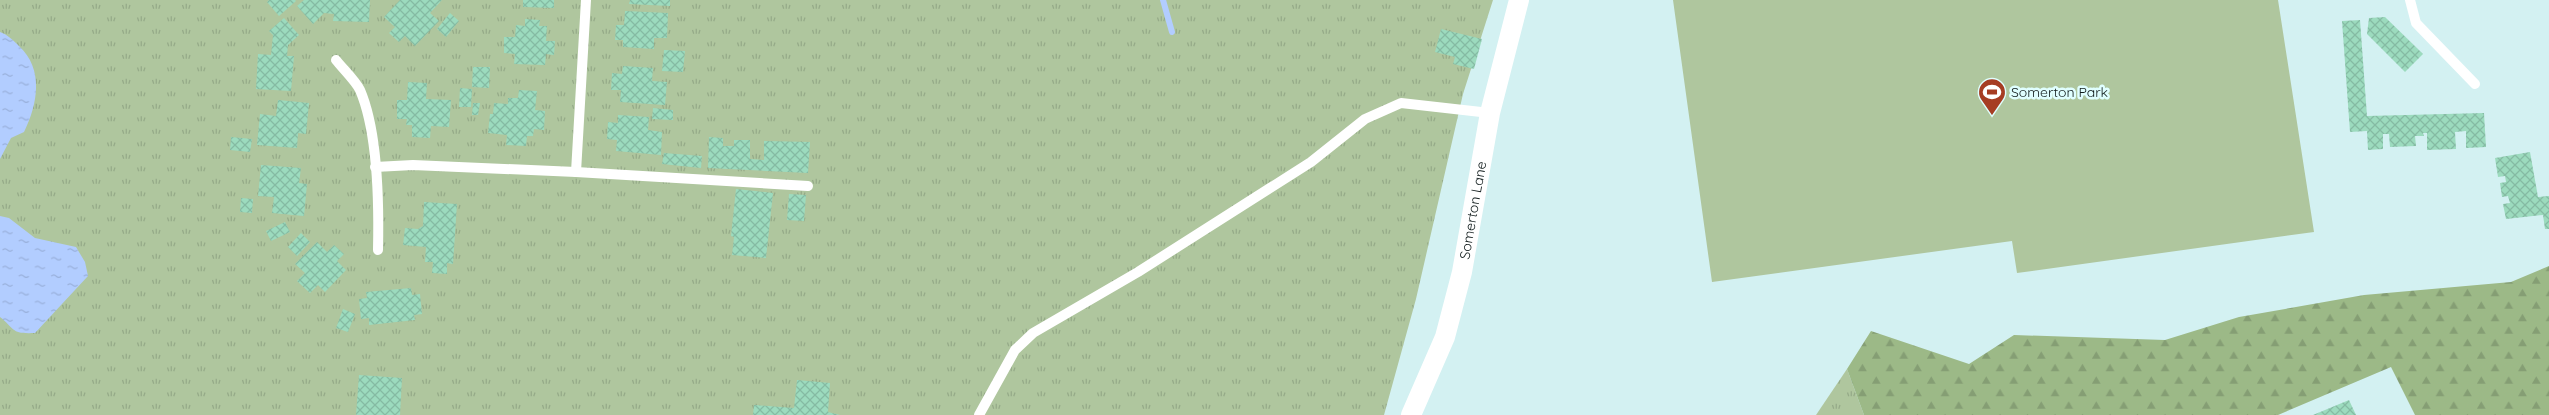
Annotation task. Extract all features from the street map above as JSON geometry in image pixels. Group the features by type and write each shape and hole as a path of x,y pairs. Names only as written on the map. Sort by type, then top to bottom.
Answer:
{"street":[{"name":"Somerton Lane","path":"1411,415 1445,337 1462,272 1490,113 1520,0"}],"lane":[{"path":"576,172 586,0"},
{"path":"2410,0 2416,23 2474,84"},
{"path":"336,60 359,90 368,120 379,197 378,250"},
{"path":"979,415 1015,350 1033,333 1138,272 1311,162 1366,119 1401,103 1490,113"},
{"path":"375,166 413,165 576,172 808,186"}],"green space":[{"path":"0,0 1493,0 1463,94 1416,299 1384,415 0,415"},
{"name":"Somerton Park","path":"1673,0 2278,0 2314,232 2017,273 2012,241 1712,282"},
{"path":"2549,266 2549,415 2415,415 2391,367 2278,415 1864,415 1847,369 1871,331 1969,364 2014,335 2165,340 2239,317 2364,295 2511,282"},
{"path":"1847,369 1864,415 1816,415"}],"water":[{"path":"0,32 12,40 27,55 32,65 36,87 33,110 24,132 11,138 0,159"},
{"path":"0,216 9,218 35,238 76,247 85,262 88,276 35,333 18,332 0,317"}],"building":[{"path":"269,0 296,1 279,16 267,2"},
{"path":"304,0 370,0 369,22 333,21 334,14 324,13 313,24 297,6"},
{"path":"400,0 442,0 430,13 439,21 415,46 405,36 399,42 389,33 395,27 384,17"},
{"path":"523,0 554,0 554,8 523,7"},
{"path":"630,0 670,0 670,6 629,4"},
{"path":"625,11 668,13 667,38 654,38 654,49 623,47 623,40 615,40 616,25 624,25"},
{"path":"450,13 459,21 446,37 437,29"},
{"path":"2385,17 2423,54 2405,72 2367,34 2369,18"},
{"path":"284,18 299,35 288,45 287,56 294,56 291,91 256,89 258,54 271,55 273,35 269,31"},
{"path":"525,19 540,20 539,26 547,26 546,41 555,41 554,55 546,54 545,65 514,64 515,54 504,53 504,37 515,37 516,25 525,26"},
{"path":"2360,20 2367,116 2484,113 2486,147 2466,148 2466,131 2455,132 2456,149 2427,150 2427,133 2423,133 2424,136 2415,136 2416,146 2390,147 2389,134 2383,134 2383,149 2368,150 2367,131 2350,132 2342,21"},
{"path":"1441,29 1482,39 1474,69 1453,64 1455,57 1435,52"},
{"path":"664,50 685,51 683,72 662,71"},
{"path":"623,66 653,68 652,81 667,82 665,105 620,102 621,90 611,90 612,73 622,74"},
{"path":"473,67 490,67 489,88 472,87"},
{"path":"408,82 427,83 426,99 451,100 449,127 431,126 430,138 412,137 412,125 406,125 407,119 397,119 397,100 407,100"},
{"path":"460,88 472,89 471,107 459,107"},
{"path":"519,90 537,91 535,110 545,111 544,130 534,129 533,136 527,136 526,146 506,145 507,135 488,133 490,114 493,114 494,103 508,104 508,98 518,98"},
{"path":"278,100 309,103 306,134 298,133 297,148 257,145 260,114 276,116"},
{"path":"473,103 480,103 478,115 472,115"},
{"path":"653,108 673,110 673,120 652,119"},
{"path":"618,115 649,117 648,130 662,132 661,155 616,151 617,140 607,139 608,122 618,123"},
{"path":"231,137 252,139 250,152 230,150"},
{"path":"709,137 723,138 723,146 734,146 734,140 750,140 750,159 764,160 764,141 810,142 808,173 708,168"},
{"path":"2530,152 2538,197 2549,196 2549,229 2545,229 2543,215 2506,219 2503,204 2510,203 2508,196 2502,197 2500,183 2506,182 2505,176 2498,177 2495,158"},
{"path":"664,153 702,156 701,168 662,164"},
{"path":"261,165 301,168 299,183 307,184 304,216 272,213 274,197 258,196"},
{"path":"736,189 773,193 766,258 732,255 734,237 731,236"},
{"path":"789,194 806,195 804,221 787,220"},
{"path":"241,198 253,199 252,213 240,212"},
{"path":"424,202 457,204 453,264 447,263 447,274 432,273 433,262 425,262 426,247 403,245 405,228 418,229 423,226"},
{"path":"285,222 290,232 271,241 266,231"},
{"path":"301,233 310,242 297,256 288,247"},
{"path":"317,242 327,252 334,245 344,254 337,261 346,270 325,292 318,285 310,293 297,281 305,273 295,264"},
{"path":"411,288 412,295 420,294 422,314 414,315 415,320 369,325 369,318 361,319 359,299 367,298 366,292"},
{"path":"343,309 355,314 348,332 336,328"},
{"path":"359,375 402,378 400,415 356,415"},
{"path":"797,380 830,383 828,412 840,415 753,415 754,405 794,408"},
{"path":"2349,400 2356,415 2313,415"}],"waterway":[{"path":"1163,0 1172,32"}],"place":[{"name":"Somerton Park","path":"1992,116"}]}
